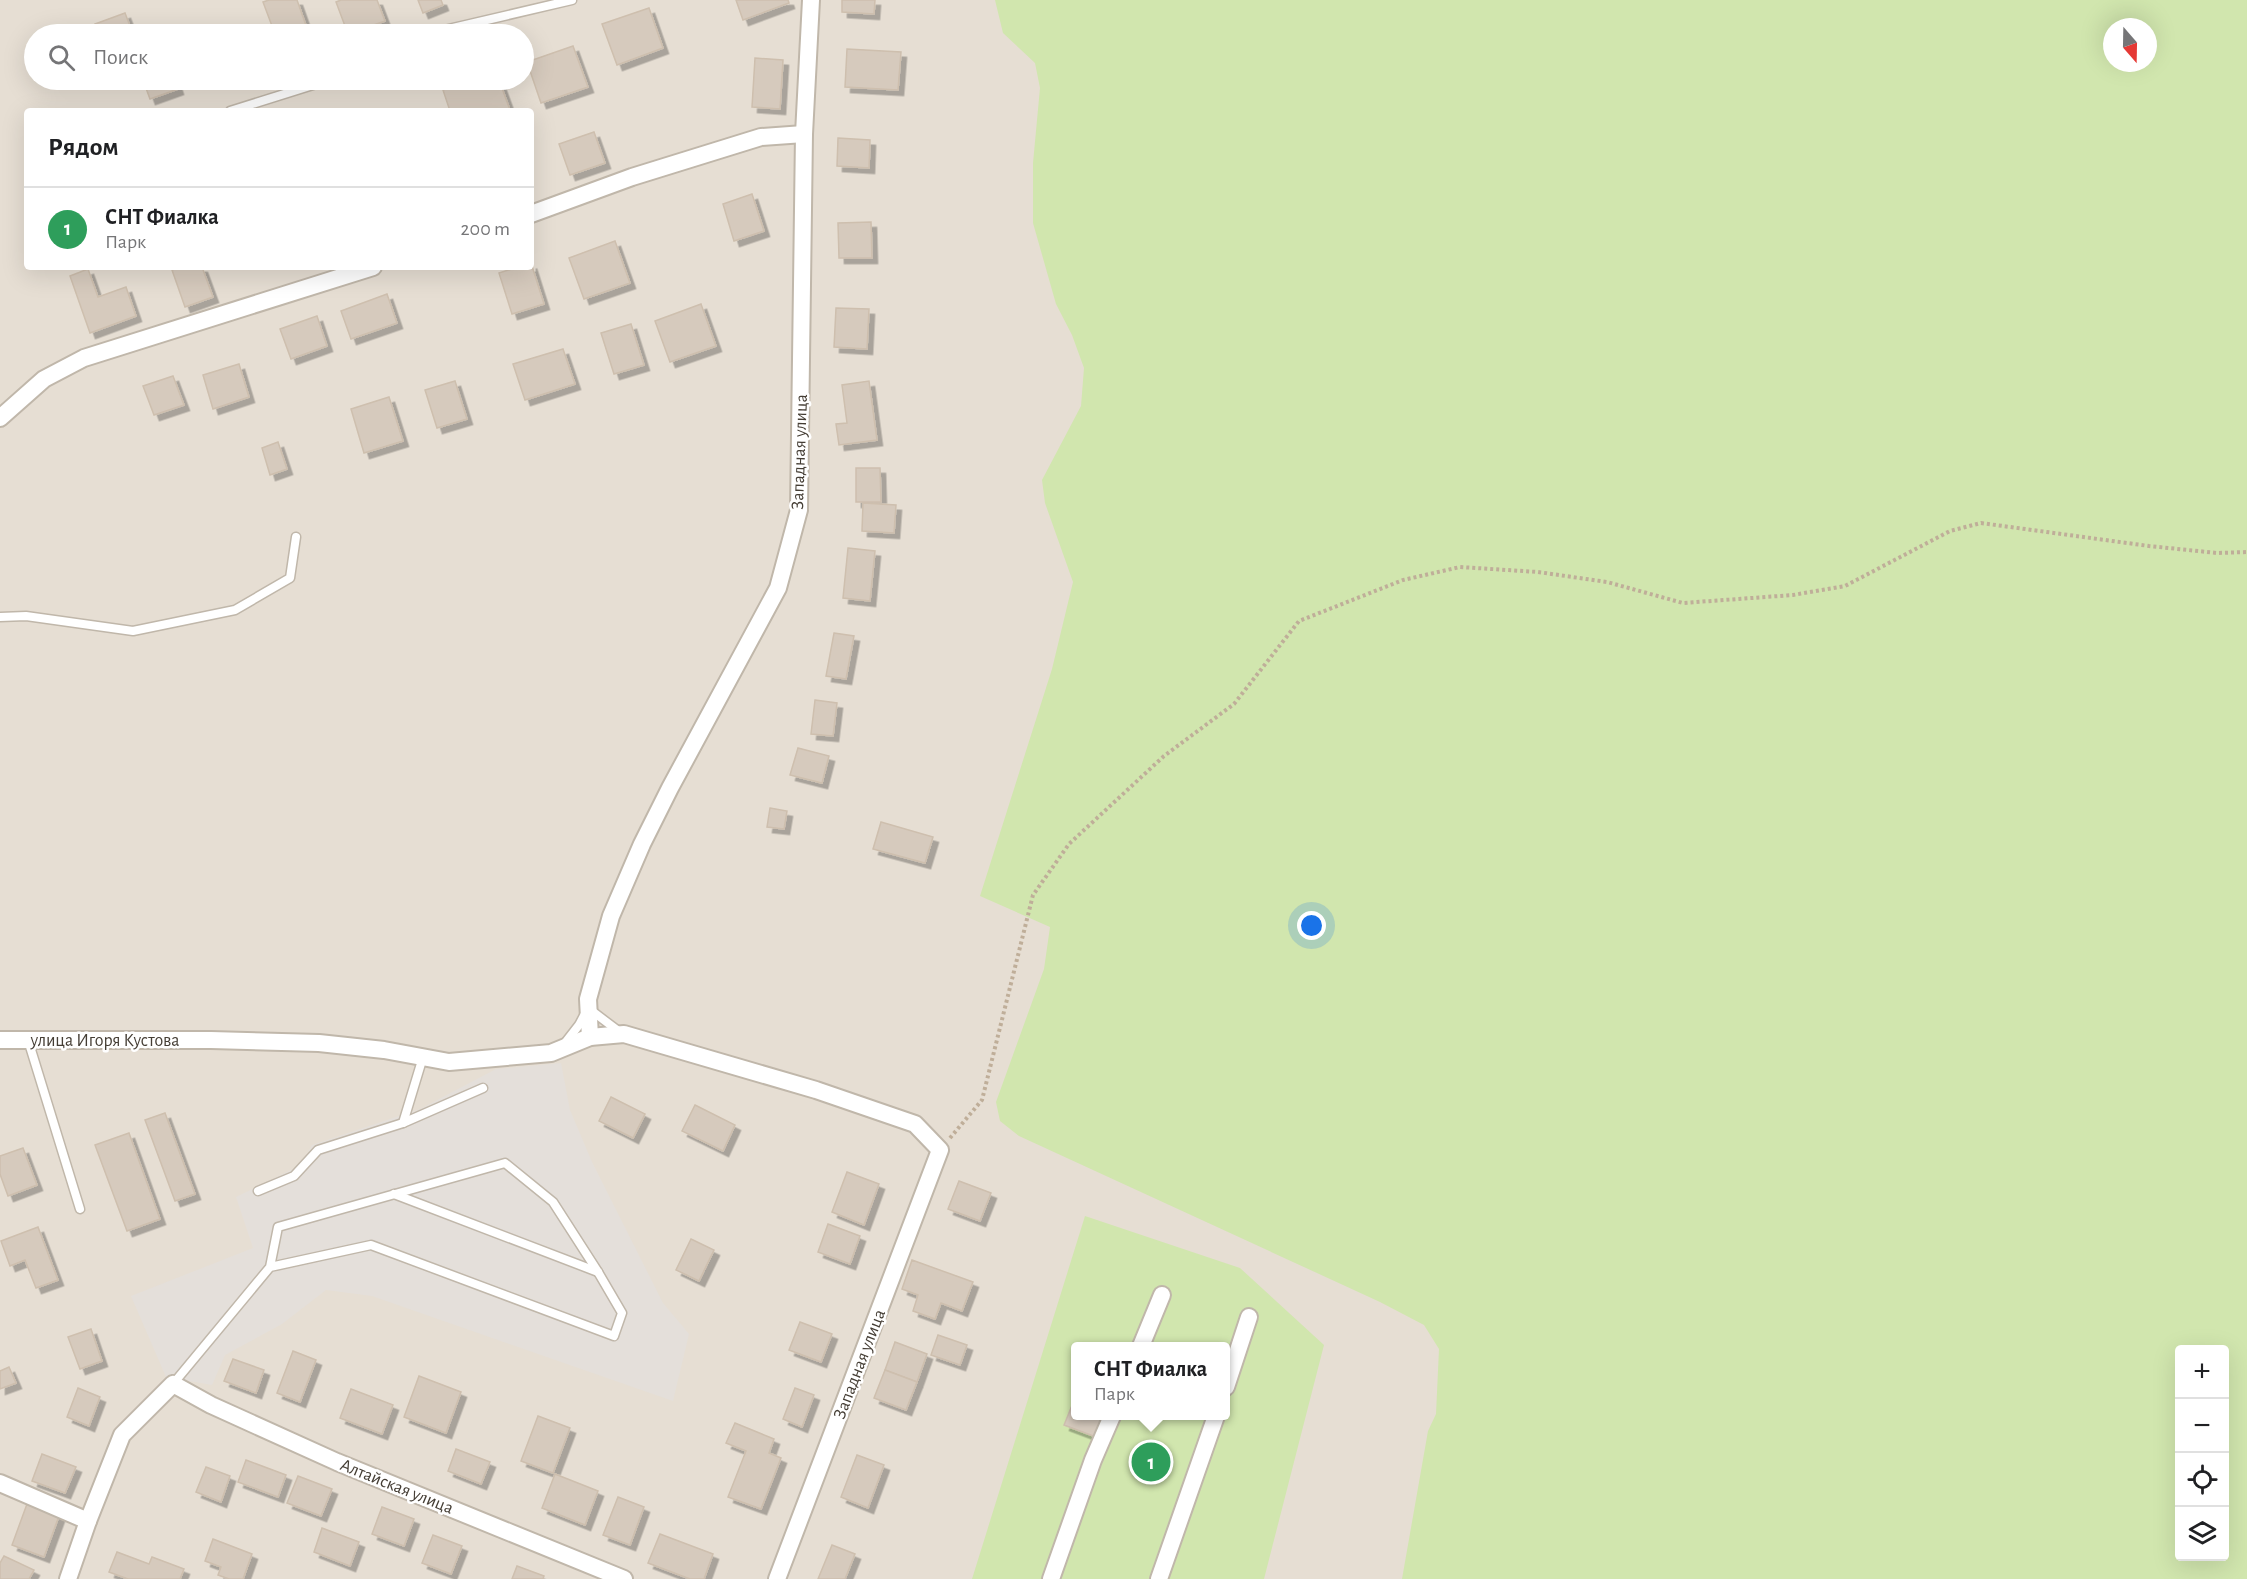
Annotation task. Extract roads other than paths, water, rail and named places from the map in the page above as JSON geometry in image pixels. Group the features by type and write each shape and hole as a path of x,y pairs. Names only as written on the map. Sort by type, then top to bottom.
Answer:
{"street":[{"name":"Западная улица","path":"590,1037 588,999 611,916 642,844 778,588 799,510 804,134 811,0"},
{"path":"534,213 632,177 761,137 804,134"},
{"path":"0,418 44,379 84,358 363,270"},
{"name":"Западная улица","path":"624,1034 816,1090 915,1124 940,1150 777,1579"},
{"name":"улица Игоря Кустова","path":"0,1040 210,1040 319,1043 384,1050 449,1062 551,1053 590,1037 624,1034"},
{"path":"1143,1342 1162,1296"},
{"path":"1230,1375 1250,1317"},
{"path":"68,1579 122,1435 173,1384"},
{"name":"Алтайская улица","path":"173,1384 211,1405 337,1462 624,1579"},
{"path":"1051,1579 1093,1460 1110,1420"},
{"path":"1159,1579 1215,1420"},
{"path":"0,1483 88,1521"}],"lane":[{"path":"470,24 572,0"},
{"path":"240,108 297,90"},
{"path":"0,616 26,616 133,631 235,610 290,578 296,537"},
{"path":"560,1050 579,1025 588,1008 624,1034"},
{"path":"28,1040 80,1209"},
{"path":"403,1123 423,1057"},
{"path":"258,1191 294,1176 318,1150 403,1123 483,1088"},
{"path":"173,1384 270,1267 278,1227 505,1163 553,1202 622,1313 614,1336 371,1245 270,1267"},
{"path":"394,1194 598,1272"}],"place":[{"name":"СНТ Фиалка","path":"1151,1462"}]}
